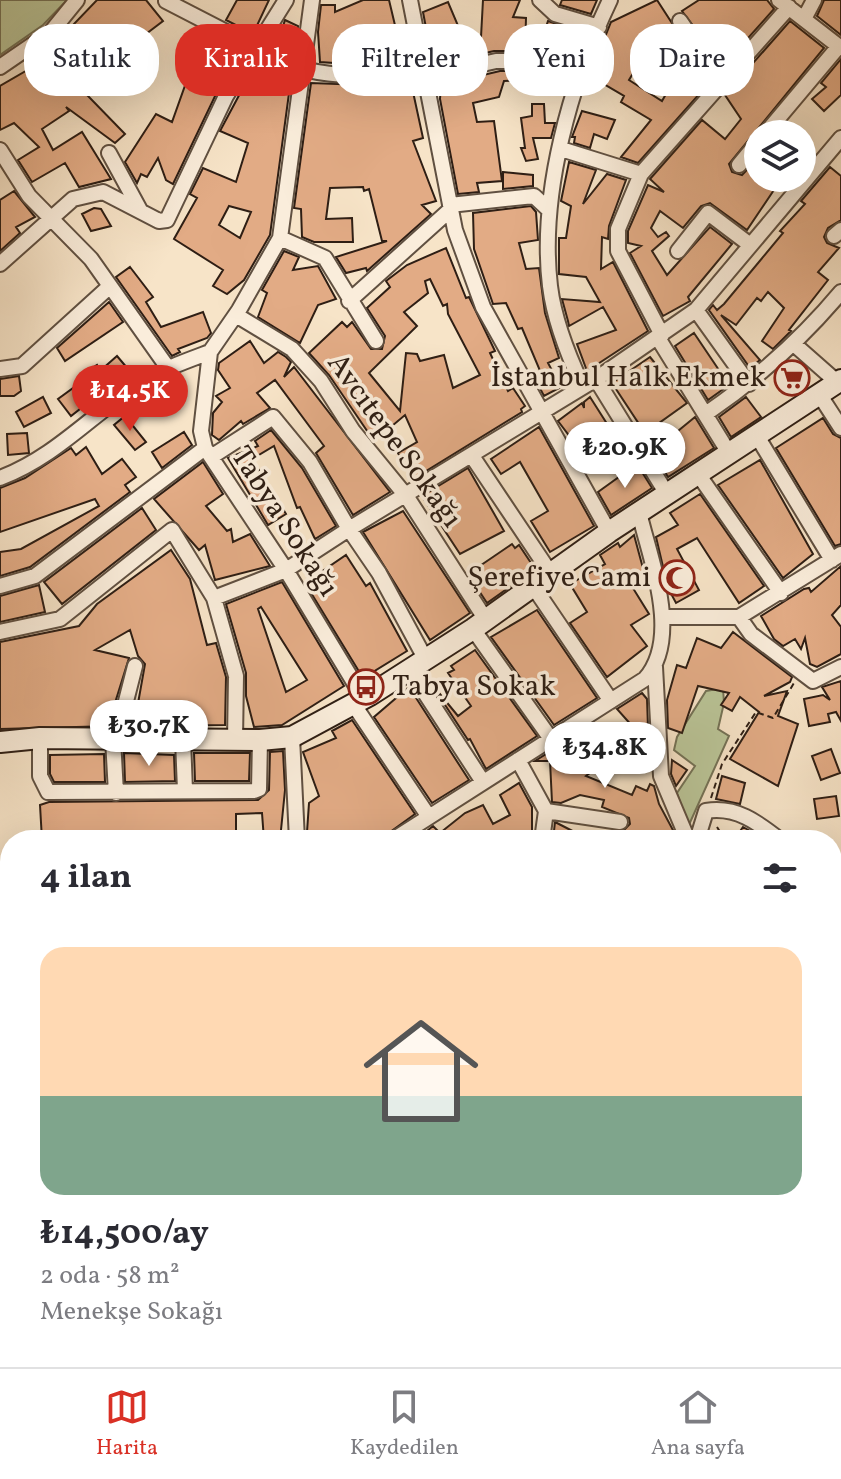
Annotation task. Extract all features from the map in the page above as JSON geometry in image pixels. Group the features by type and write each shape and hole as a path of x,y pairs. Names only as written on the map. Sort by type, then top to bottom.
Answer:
{"main road":[{"path":"0,742 40,738 260,740 292,737 359,702 480,625 609,532 839,381"}],"street":[{"path":"0,67 51,32 77,0"},
{"path":"272,24 286,0"},
{"name":"Tabya Sokağı","path":"309,24 312,0"},
{"path":"410,0 415,24"},
{"path":"540,0 555,14 589,24"},
{"path":"600,24 610,0"},
{"path":"804,19 814,0"},
{"path":"166,1 211,24"},
{"path":"754,42 784,4 840,47 777,120"},
{"path":"0,264 48,218 73,199 103,192 159,221 167,220 226,96"},
{"name":"Tabya Sokağı","path":"299,96 280,238 236,315 210,352 201,431 208,452 286,570 359,702 429,817"},
{"path":"429,96 451,207 483,307 609,532"},
{"path":"576,96 548,209 550,287 569,355 667,494"},
{"path":"710,96 641,174 618,229 618,251 660,336 729,453"},
{"path":"214,598 286,570 589,382 696,310 841,138"},
{"path":"561,149 641,174"},
{"path":"0,150 29,196 91,259 168,368"},
{"path":"109,153 141,210"},
{"path":"739,165 744,159"},
{"path":"349,301 451,207 534,196 548,209"},
{"path":"678,251 708,213 749,244"},
{"path":"280,238 325,258 376,341"},
{"path":"0,369 22,366 109,287"},
{"path":"707,413 749,384 795,345 841,292"},
{"path":"696,310 749,384"},
{"name":"Avcıtepe Sokağı","path":"236,315 292,349 407,497 480,625 551,739"},
{"path":"795,345 839,381"},
{"path":"0,478 34,464 141,382 210,352"},
{"path":"819,394 841,428"},
{"path":"0,586 35,576 99,525 208,452 273,417 310,462 379,573 418,665 483,782"},
{"path":"664,617 739,617 836,557 757,436"},
{"path":"472,456 551,574"},
{"path":"698,474 781,593"},
{"path":"639,512 664,617 655,667 661,776 684,830"},
{"path":"0,632 60,619 172,530 214,598 236,676 235,740"},
{"path":"533,586 611,701"},
{"path":"739,617 751,634 798,673 813,681 841,667"},
{"path":"116,793 118,739 135,666"},
{"path":"410,830 645,679 655,667"},
{"path":"292,737 297,830"},
{"path":"40,738 40,776 48,792 116,793 259,789 260,740"},
{"path":"183,740 185,790"},
{"path":"518,760 546,811 543,830"},
{"path":"700,830 706,811 730,810 765,830"},
{"path":"546,811 620,822"}],"path":[{"path":"706,811 722,764 746,725 756,712 773,718 798,673"}],"green space":[{"path":"0,0 67,0 44,24 24,24 24,38 0,55"},
{"path":"723,688 724,703 718,729 729,736 688,827 677,793 695,766 674,750 677,737 706,691"}],"building":[{"path":"97,0 146,0 163,21 159,24 74,24"},
{"path":"237,0 269,0 258,24 234,24 226,20"},
{"path":"363,0 389,0 395,24 332,24 332,63 320,62 318,32 321,5 335,5 335,12"},
{"path":"483,0 520,0 513,17 526,18 526,24 504,24 504,51 488,52 488,24 482,24"},
{"path":"562,0 597,0 591,14 560,5"},
{"path":"657,0 673,24 630,24 630,96 654,96 662,101 665,96 698,96 638,163 621,157 651,120 621,102 624,96 614,90 614,24 610,24"},
{"path":"699,0 767,0 774,9 754,31 754,24 692,24 682,11"},
{"path":"824,0 841,0 841,35 817,16"},
{"path":"448,2 457,24 425,24 423,12"},
{"path":"790,21 824,48 765,120 744,120 744,146 729,164 732,172 744,173 744,192 773,192 747,230 710,203 701,206 683,228 660,211 651,228 658,237 666,232 669,236 652,251 667,275 710,227 732,244 688,297 690,301 663,316 630,253 641,246 628,243 628,231 648,185 664,192 650,179 702,120 725,139 741,119 726,96 754,96 754,62"},
{"path":"841,59 841,95 824,111 812,99 826,87 821,83"},
{"path":"504,71 499,97 473,103 477,122 494,121 502,181 477,183 479,192 458,194 440,96 488,96 488,74"},
{"path":"24,72 24,96 88,96 125,134 115,143 66,107 69,111 42,129 53,150 82,132 111,179 79,187 65,163 32,182 18,160 39,147 14,123 0,130 0,86"},
{"path":"316,83 332,84 332,96 414,96 423,138 413,141 436,201 422,205 431,214 367,271 366,268 346,273 336,257 387,241 382,241 369,189 330,188 326,219 352,218 353,242 314,242 302,237 301,209 294,208 309,96 316,96"},
{"path":"181,96 215,96 173,184 166,180 158,158 147,177 141,174 137,183 125,162 156,114 172,122"},
{"path":"239,96 289,96 270,235 244,280 227,294 213,286 223,270 174,239 197,198 190,194 203,168 236,182 248,143 220,131","holes":["229,206 251,212 240,238 219,225"]},
{"path":"532,104 544,104 545,123 555,123 551,138 533,138 538,159 526,161 521,148 525,148 521,118 532,116"},
{"path":"582,111 615,120 607,139 594,134 590,148 574,143 575,137 572,137"},
{"path":"569,162 596,170 583,204 607,174 626,180 609,226 608,239 602,237 601,269 613,262 648,331 587,371 577,344 616,330 603,307 569,326 562,299 600,302 586,277 559,274 559,238 566,238 571,206 561,201"},
{"path":"830,167 841,176 841,220 828,228 824,237 827,243 839,248 818,272 828,280 791,331 773,349 762,341 784,308 768,292 761,301 757,298 736,325 721,315 760,360 750,368 709,310 713,305 717,310 724,304 783,233 780,231 805,204 801,201 809,192 816,192 816,183"},
{"path":"503,172 533,175 533,186 503,189"},
{"path":"14,191 35,217 16,227 20,233 0,251 0,200"},
{"path":"531,206 536,212 538,240 519,243 526,269 539,268 545,313 559,358 548,363 561,387 544,396 534,377 541,373 522,328 518,329 506,303 493,304 474,249 473,213"},
{"path":"94,208 101,209 111,226 91,231 82,214"},
{"path":"446,248 466,298 469,297 495,351 490,353 508,391 513,388 525,406 522,412 413,479 398,453 417,442 405,415 374,441 329,375 309,353 342,322 347,327 352,322 371,349 382,349 385,336 367,308 390,287 386,281 407,265","holes":["430,279 443,306 447,304 448,314 480,375 453,388 444,355 420,361 417,354 406,353 400,411 369,373 417,326 404,312 428,293 425,281"]},
{"path":"284,251 299,257 293,270 318,266 336,299 318,305 300,343 258,317 267,293 262,290"},
{"path":"130,267 153,297 146,302 161,327 203,312 211,333 207,338 178,349 180,352 172,356 116,277"},
{"path":"109,302 123,322 65,361 57,348"},
{"path":"694,333 729,385 708,400 675,346"},
{"path":"250,341 264,363 278,352 291,362 284,377 294,367 390,492 353,515 316,453 324,446 275,380 257,393 270,408 243,424 241,421 219,440 212,435 213,413 222,402 216,396 230,388 218,370 219,363"},
{"path":"117,356 134,376 96,401 94,398 71,416 58,399 84,380 81,375 97,365 100,371"},
{"path":"650,357 687,403 645,433 612,383"},
{"path":"19,376 21,391 14,396 0,396 0,379"},
{"path":"174,379 182,394 171,400 163,386"},
{"path":"43,397 51,413 24,427 16,412"},
{"path":"590,397 623,449 605,461 585,433 574,442 558,421 582,403 584,408 584,402"},
{"path":"746,397 761,417 731,437 719,417"},
{"path":"125,416 146,442 135,450 114,425"},
{"path":"695,417 714,448 668,477 656,457 659,455 656,449"},
{"path":"823,418 833,434 841,438 841,544 835,546 776,448"},
{"path":"539,427 594,526 550,552 531,521 548,511 520,462 501,474 491,459"},
{"path":"271,430 302,468 336,526 315,539 300,507 297,508 274,446 252,459 286,514 268,525 228,458 258,446 255,441"},
{"path":"184,432 192,445 162,468 152,452"},
{"path":"27,433 29,453 8,455 7,434"},
{"path":"86,447 102,474 122,459 136,477 125,485 130,492 30,567 0,576 0,552 21,549 99,506 95,499 0,532 0,488 25,478 71,448 76,455"},
{"path":"760,460 813,554 783,578 718,485"},
{"path":"203,462 223,494 206,506 227,531 231,529 233,542 250,534 270,566 215,580 205,545 199,550 154,499"},
{"path":"637,464 652,488 611,515 598,492"},
{"path":"468,468 504,531 460,554 422,496"},
{"path":"700,494 764,586 739,603 697,538 677,549 699,590 676,603 668,588 656,537 678,525 670,513"},
{"path":"142,508 156,530 62,604 44,582"},
{"path":"403,511 470,613 430,640 363,532"},
{"path":"634,535 644,572 631,585 649,614 631,625 647,646 607,677 570,623 587,612 570,584 605,564 600,555 618,543 620,547"},
{"path":"512,544 515,548 519,545 535,569 487,603 468,574"},
{"path":"171,550 190,579 207,645 216,643 226,677 225,725 134,726 145,664 138,656 130,630 95,650 129,658 115,703 114,726 0,729 0,642 79,626 97,604"},
{"path":"346,555 366,586 370,583 407,651 363,678 305,583"},
{"path":"841,566 841,605 832,615 841,627 841,654 817,667 810,664 805,638 801,649 795,639 783,646 774,639 761,616 804,589 809,588 811,592"},
{"path":"282,582 344,686 282,725 254,727 246,696 246,673 226,604","holes":["261,607 307,680 286,692 258,609"]},
{"path":"39,585 45,612 0,622 0,596"},
{"path":"537,610 597,698 554,725 491,637"},
{"path":"733,632 792,677 790,682 764,696 787,691 778,716 798,724 778,786 730,759 759,712 740,697 732,711 721,705 729,693 698,686 682,733 668,728 667,700 677,665 686,668 697,638 721,648"},
{"path":"475,650 537,736 486,769 470,739 430,682 458,716 471,706 448,673 454,670 451,666"},
{"path":"841,681 841,721 836,712 828,714 830,722 809,726 804,699 823,695 830,700 822,687"},
{"path":"409,687 469,780 432,803 374,717"},
{"path":"642,693 647,699 648,728 633,727 617,709"},
{"path":"352,720 415,814 393,830 307,830 309,803 319,796 303,752 336,738 332,731"},
{"path":"589,733 609,758 586,776 632,795 636,786 647,791 650,784 654,786 659,804 673,830 624,830 630,824 629,818 602,807 604,800 580,795 561,803 552,802 550,761 535,761 570,739 574,744"},
{"path":"831,749 840,773 821,780 812,756"},
{"path":"283,751 285,790 281,830 263,830 262,813 236,814 236,830 41,830 40,805 49,802 258,800 269,790 270,752"},
{"path":"124,753 174,755 175,781 125,782"},
{"path":"194,753 250,753 249,781 195,781"},
{"path":"104,754 105,782 54,782 50,774 50,755"},
{"path":"672,760 687,770 676,786 671,774"},
{"path":"722,776 745,783 740,804 716,799"},
{"path":"519,783 532,807 532,830 444,830 465,813 483,805 493,824 510,815 500,795"},
{"path":"836,796 839,816 817,819 814,799"},
{"path":"555,822 571,830 554,830"}],"place":[{"name":"İstanbul Halk Ekmek","path":"792,378"},
{"name":"Şerefiye Cami","path":"677,578"},
{"name":"Tabya Sokak","path":"366,687"}]}
